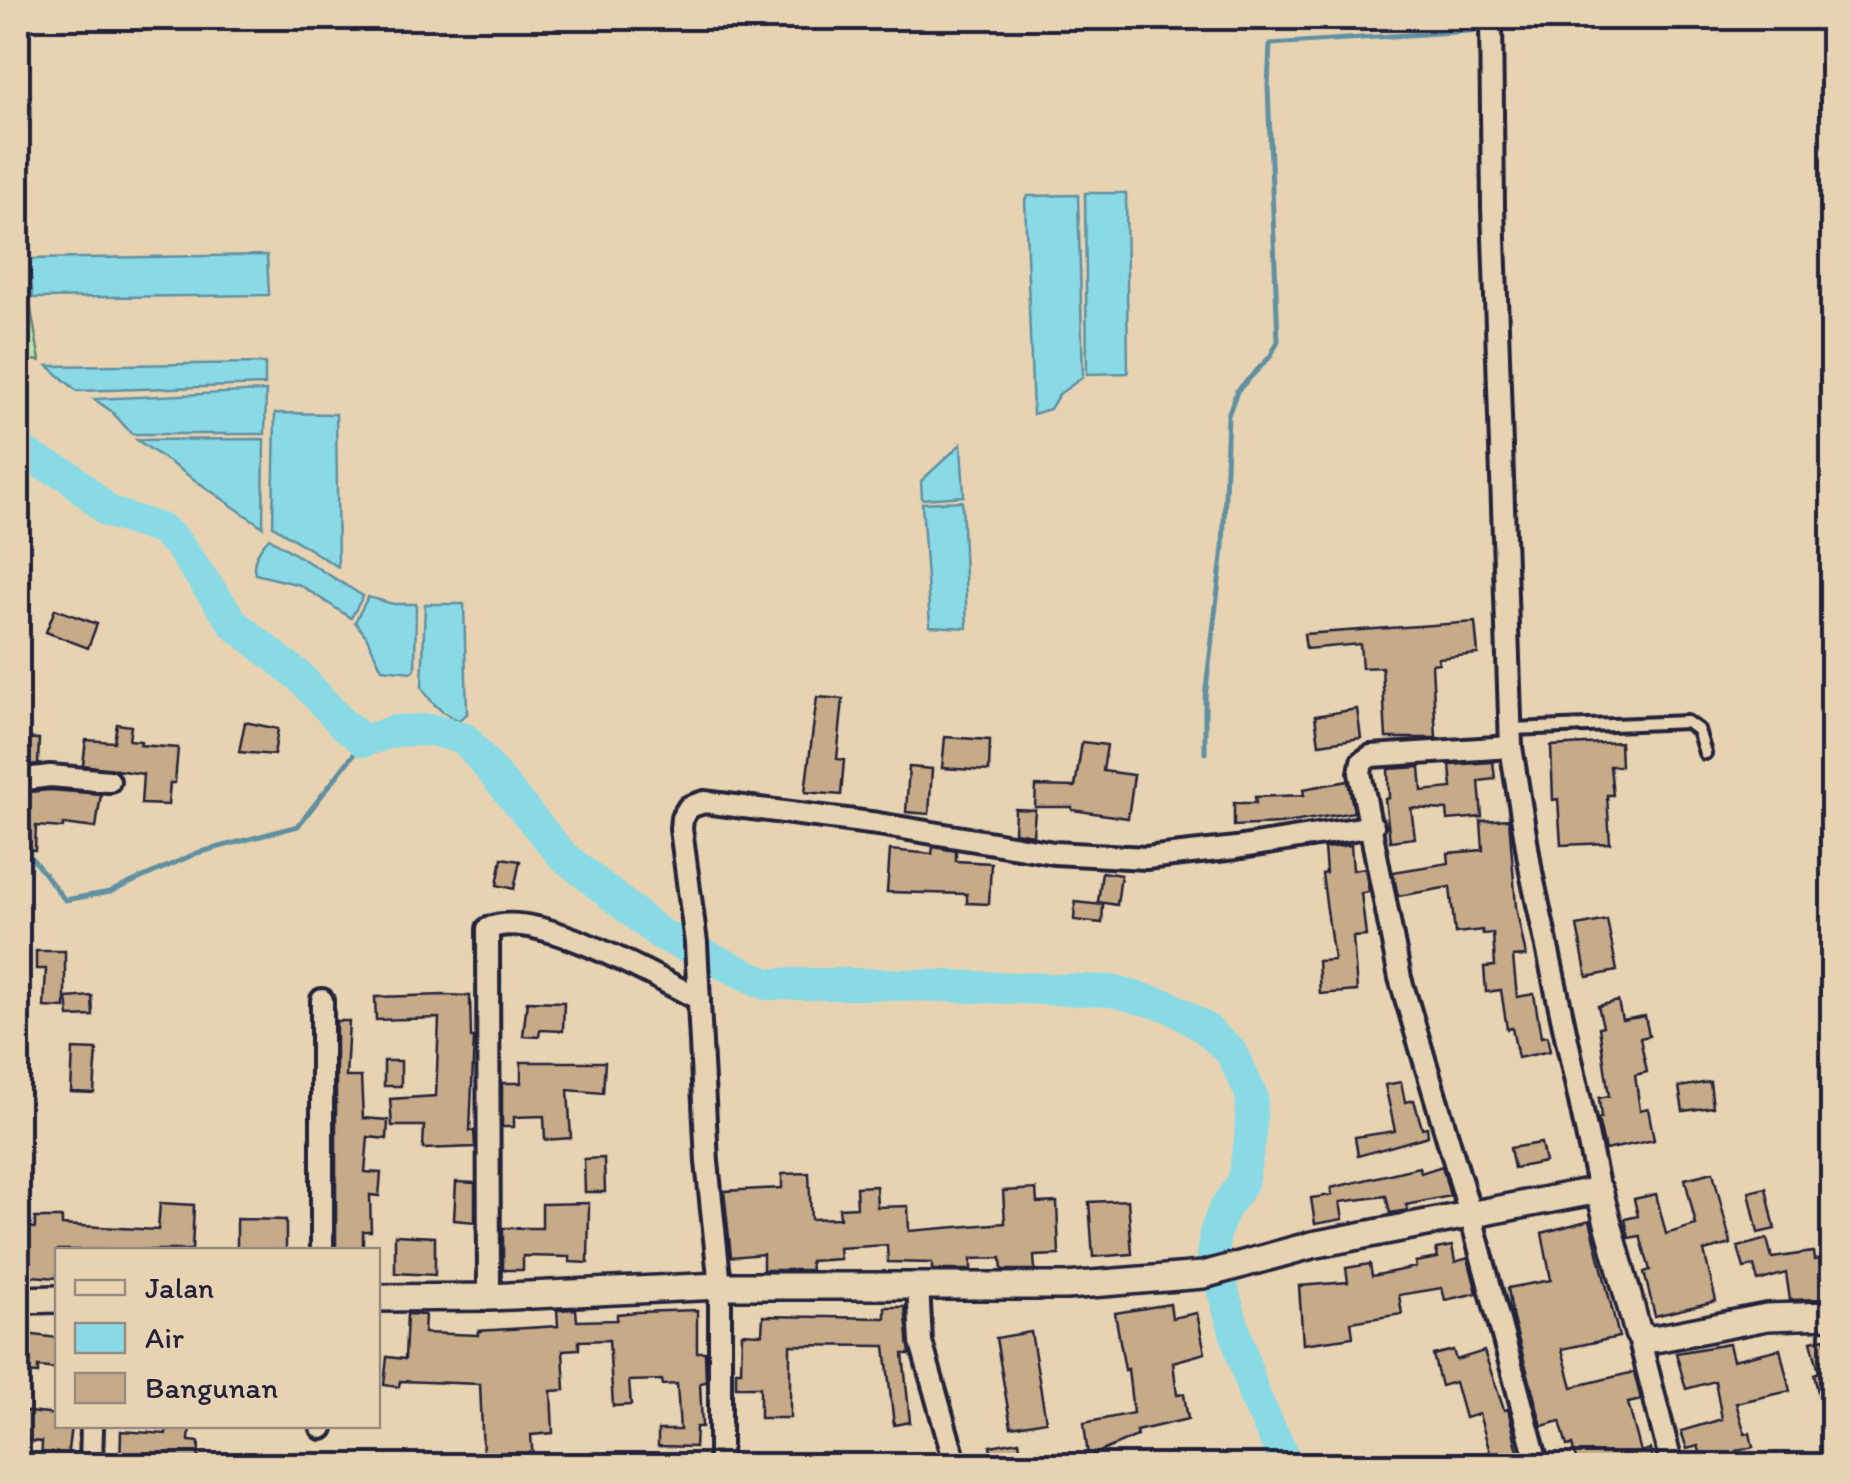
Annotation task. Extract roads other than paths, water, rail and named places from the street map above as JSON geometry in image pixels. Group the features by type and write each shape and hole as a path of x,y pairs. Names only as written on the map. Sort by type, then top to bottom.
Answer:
{"street":[{"path":"1491,18 1493,206 1511,738 1531,872 1599,1190 1672,1466"},
{"path":"1511,738 1366,758 1360,773 1400,978 1470,1213 1538,1466"},
{"path":"18,780 50,776 109,780"},
{"path":"720,1466 720,1286 707,1162 696,943 682,818 689,806 704,802 878,824 1054,853 1146,858 1373,826"},
{"path":"489,1298 488,929 510,922 545,928 699,993"},
{"path":"322,1000 322,1248"},
{"path":"380,1298 489,1298 720,1286 1066,1286 1203,1275 1312,1244 1599,1190"},
{"path":"918,1285 920,1342 956,1466"},
{"path":"18,1300 55,1299"},
{"path":"1638,1334 1650,1339 1768,1318 1832,1315"},
{"path":"91,1466 92,1428"}],"lane":[{"path":"1511,738 1686,722 1698,730 1705,753"}],"water":[{"path":"1085,193 1126,193 1128,373 1087,374"},
{"path":"1078,195 1083,377 1059,394 1050,409 1033,414 1025,200 1028,196"},
{"path":"267,255 269,295 33,298 29,259"},
{"path":"265,363 265,385 77,391 48,366"},
{"path":"266,391 265,434 132,434 94,399"},
{"path":"275,413 336,414 338,567 273,526"},
{"path":"264,439 263,527 137,440"},
{"path":"961,444 964,496 922,499 921,481"},
{"path":"962,501 967,628 930,626 922,503"},
{"path":"269,538 363,596 351,618 300,585 255,574 255,559"},
{"path":"368,597 393,604 416,604 412,672 382,669 355,622"},
{"path":"425,604 464,604 467,714 459,720 437,707 422,687"}],"waterway":[{"path":"1205,753 1205,697 1223,548 1228,415 1237,391 1270,357 1278,341 1268,87 1270,44 1484,30"},
{"path":"18,448 69,476 109,512 163,530 177,543 235,625 299,676 364,741 395,731 432,730 465,739 562,855 660,934 766,984 1112,991 1169,1006 1206,1029 1231,1052 1252,1096 1250,1141 1242,1183 1215,1232 1213,1258 1254,1395 1288,1466"},
{"path":"18,858 30,856 65,900 110,892 197,853 298,826 364,741"}]}
